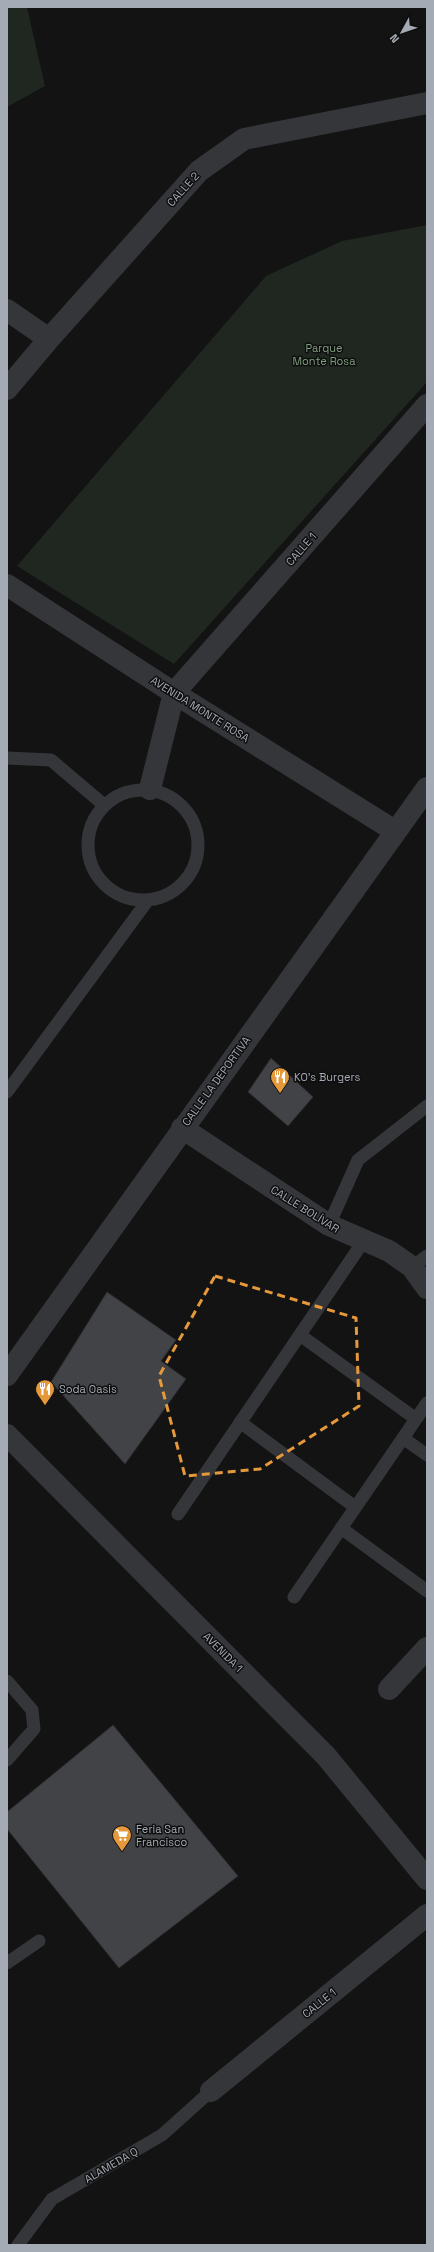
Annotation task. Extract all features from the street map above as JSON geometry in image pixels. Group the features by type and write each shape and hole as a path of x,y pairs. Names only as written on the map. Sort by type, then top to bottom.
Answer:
{"street":[{"name":"CALLE 2","path":"7,389 49,339 198,171 244,138 427,103"},
{"path":"7,310 49,339"},
{"name":"CALLE 1","path":"174,693 427,405"},
{"name":"AVENIDA MONTE ROSA","path":"7,585 174,693 395,831"},
{"path":"150,789 174,693"},
{"name":"CALLE LA DEPORTIVA","path":"7,1375 395,831 425,793"},
{"name":"CALLE BOLÍVAR","path":"182,1128 328,1226 363,1242 419,1262 427,1288"},
{"name":"AVENIDA 1","path":"7,1435 326,1756 427,1880"},
{"path":"389,1689 427,1648"},
{"name":"CALLE 1","path":"211,2091 427,1915"}],"lane":[{"path":"7,758 51,760 104,805"},
{"path":"150,789 174,799 192,819 198,837 198,854 192,873 179,887 162,897 148,900 128,898 112,890 98,876 92,865 88,840 93,820 104,805 120,794 130,790 150,789"},
{"path":"7,1092 148,900"},
{"path":"328,1226 358,1160 427,1106"},
{"path":"178,1514 363,1242"},
{"path":"300,1335 416,1418"},
{"path":"294,1597 427,1403"},
{"path":"240,1422 355,1507"},
{"path":"403,1438 427,1455"},
{"path":"341,1528 427,1591"},
{"path":"7,1681 32,1710 34,1729 7,1760"},
{"path":"7,1963 40,1941"},
{"name":"ALAMEDA Q","path":"18,2245 52,2200 162,2136 211,2091"}],"highlighted area":[{"path":"215,1276 356,1318 359,1406 260,1469 185,1476 159,1376"}],"green space":[{"path":"7,7 27,7 45,86 7,107"},
{"name":"Parque Monte Rosa","path":"427,225 427,382 174,664 17,566 266,276 342,241"}],"building":[{"name":"KO's Burgers","path":"271,1058 313,1097 288,1126 248,1092"},
{"path":"107,1292 176,1340 161,1361 186,1379 125,1464 51,1382"},
{"name":"Feria San Francisco","path":"113,1725 238,1876 119,1968 7,1829 7,1812"}],"place":[{"name":"KO's Burgers","path":"280,1094"},
{"name":"Soda Oasis","path":"45,1406"},
{"name":"Feria San Francisco","path":"122,1852"}]}
